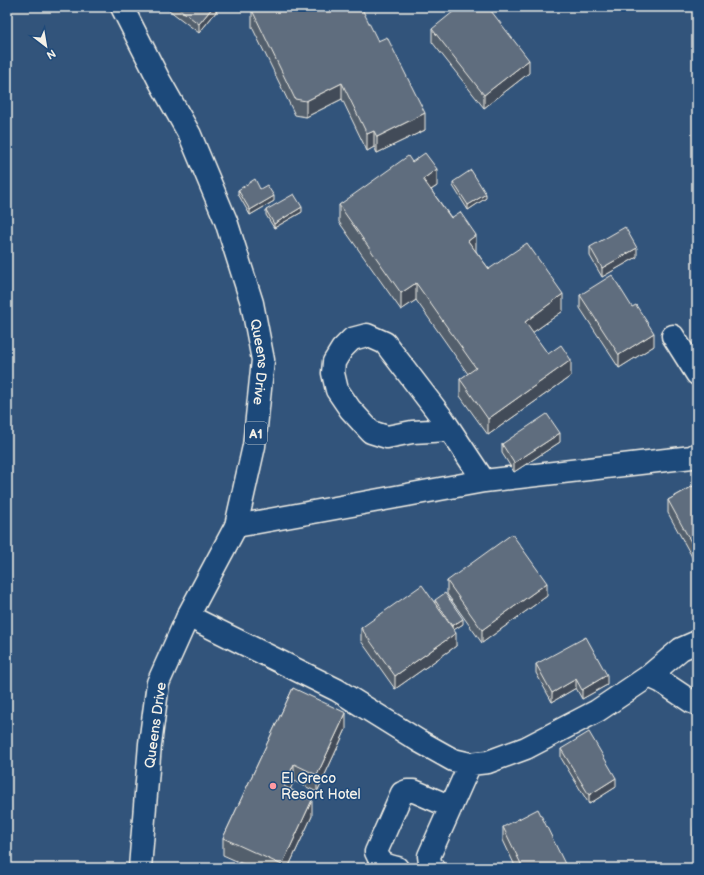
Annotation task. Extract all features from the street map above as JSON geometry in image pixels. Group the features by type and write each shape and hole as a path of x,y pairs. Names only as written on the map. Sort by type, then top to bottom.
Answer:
{"main road":[{"name":"Queens Drive","path":"122,7 190,135 226,221 252,303 263,360 254,446 236,526 188,616 158,683 150,744 140,868"},
{"path":"450,430 412,432 387,437 371,432 350,409 337,390 333,373 334,362 352,339 367,335 385,343 443,419 484,481"},
{"path":"673,336 697,374"},
{"path":"236,526 484,481 692,458 697,454"},
{"path":"188,616 337,690 419,741 453,760 470,764 488,762 526,748 598,711 649,676 681,649 697,642"},
{"path":"649,676 662,682 697,704"},
{"path":"428,866 429,856 470,764"},
{"path":"397,868 384,864 379,859 376,852 402,793 414,791 451,807"}],"building":[{"path":"177,7 213,7 199,24"},
{"path":"258,7 361,7 378,41 387,37 425,113 377,137 374,131 367,134 342,83 306,101 295,99 252,10"},
{"path":"459,7 488,7 529,60 484,95 432,29"},
{"path":"425,153 437,169 423,179 451,218 460,212 476,235 468,241 489,269 527,243 563,294 525,322 548,354 561,345 571,360 488,419 460,379 476,368 416,283 401,293 339,205 408,156 412,162"},
{"path":"471,170 486,194 468,205 453,182"},
{"path":"255,179 260,189 267,185 274,196 250,210 238,190"},
{"path":"294,194 302,207 274,224 266,210"},
{"path":"625,227 637,248 602,268 590,247"},
{"path":"612,275 632,307 636,305 654,333 619,355 580,295"},
{"path":"547,414 560,433 514,463 502,444"},
{"path":"697,484 697,553 668,500"},
{"path":"512,534 547,583 482,630 447,581"},
{"path":"422,585 456,633 395,676 361,628"},
{"path":"445,593 463,619 452,626 435,600"},
{"path":"586,637 607,675 582,690 576,679 552,693 536,664"},
{"name":"El Greco Resort Hotel","path":"293,688 346,713 317,775 294,764 284,786 312,800 282,865 223,838"},
{"path":"589,732 616,778 589,795 561,749"},
{"path":"697,801 697,840 693,839"},
{"path":"538,809 567,868 523,868 503,827"}],"place":[{"name":"El Greco Resort Hotel","path":"273,786"}]}
